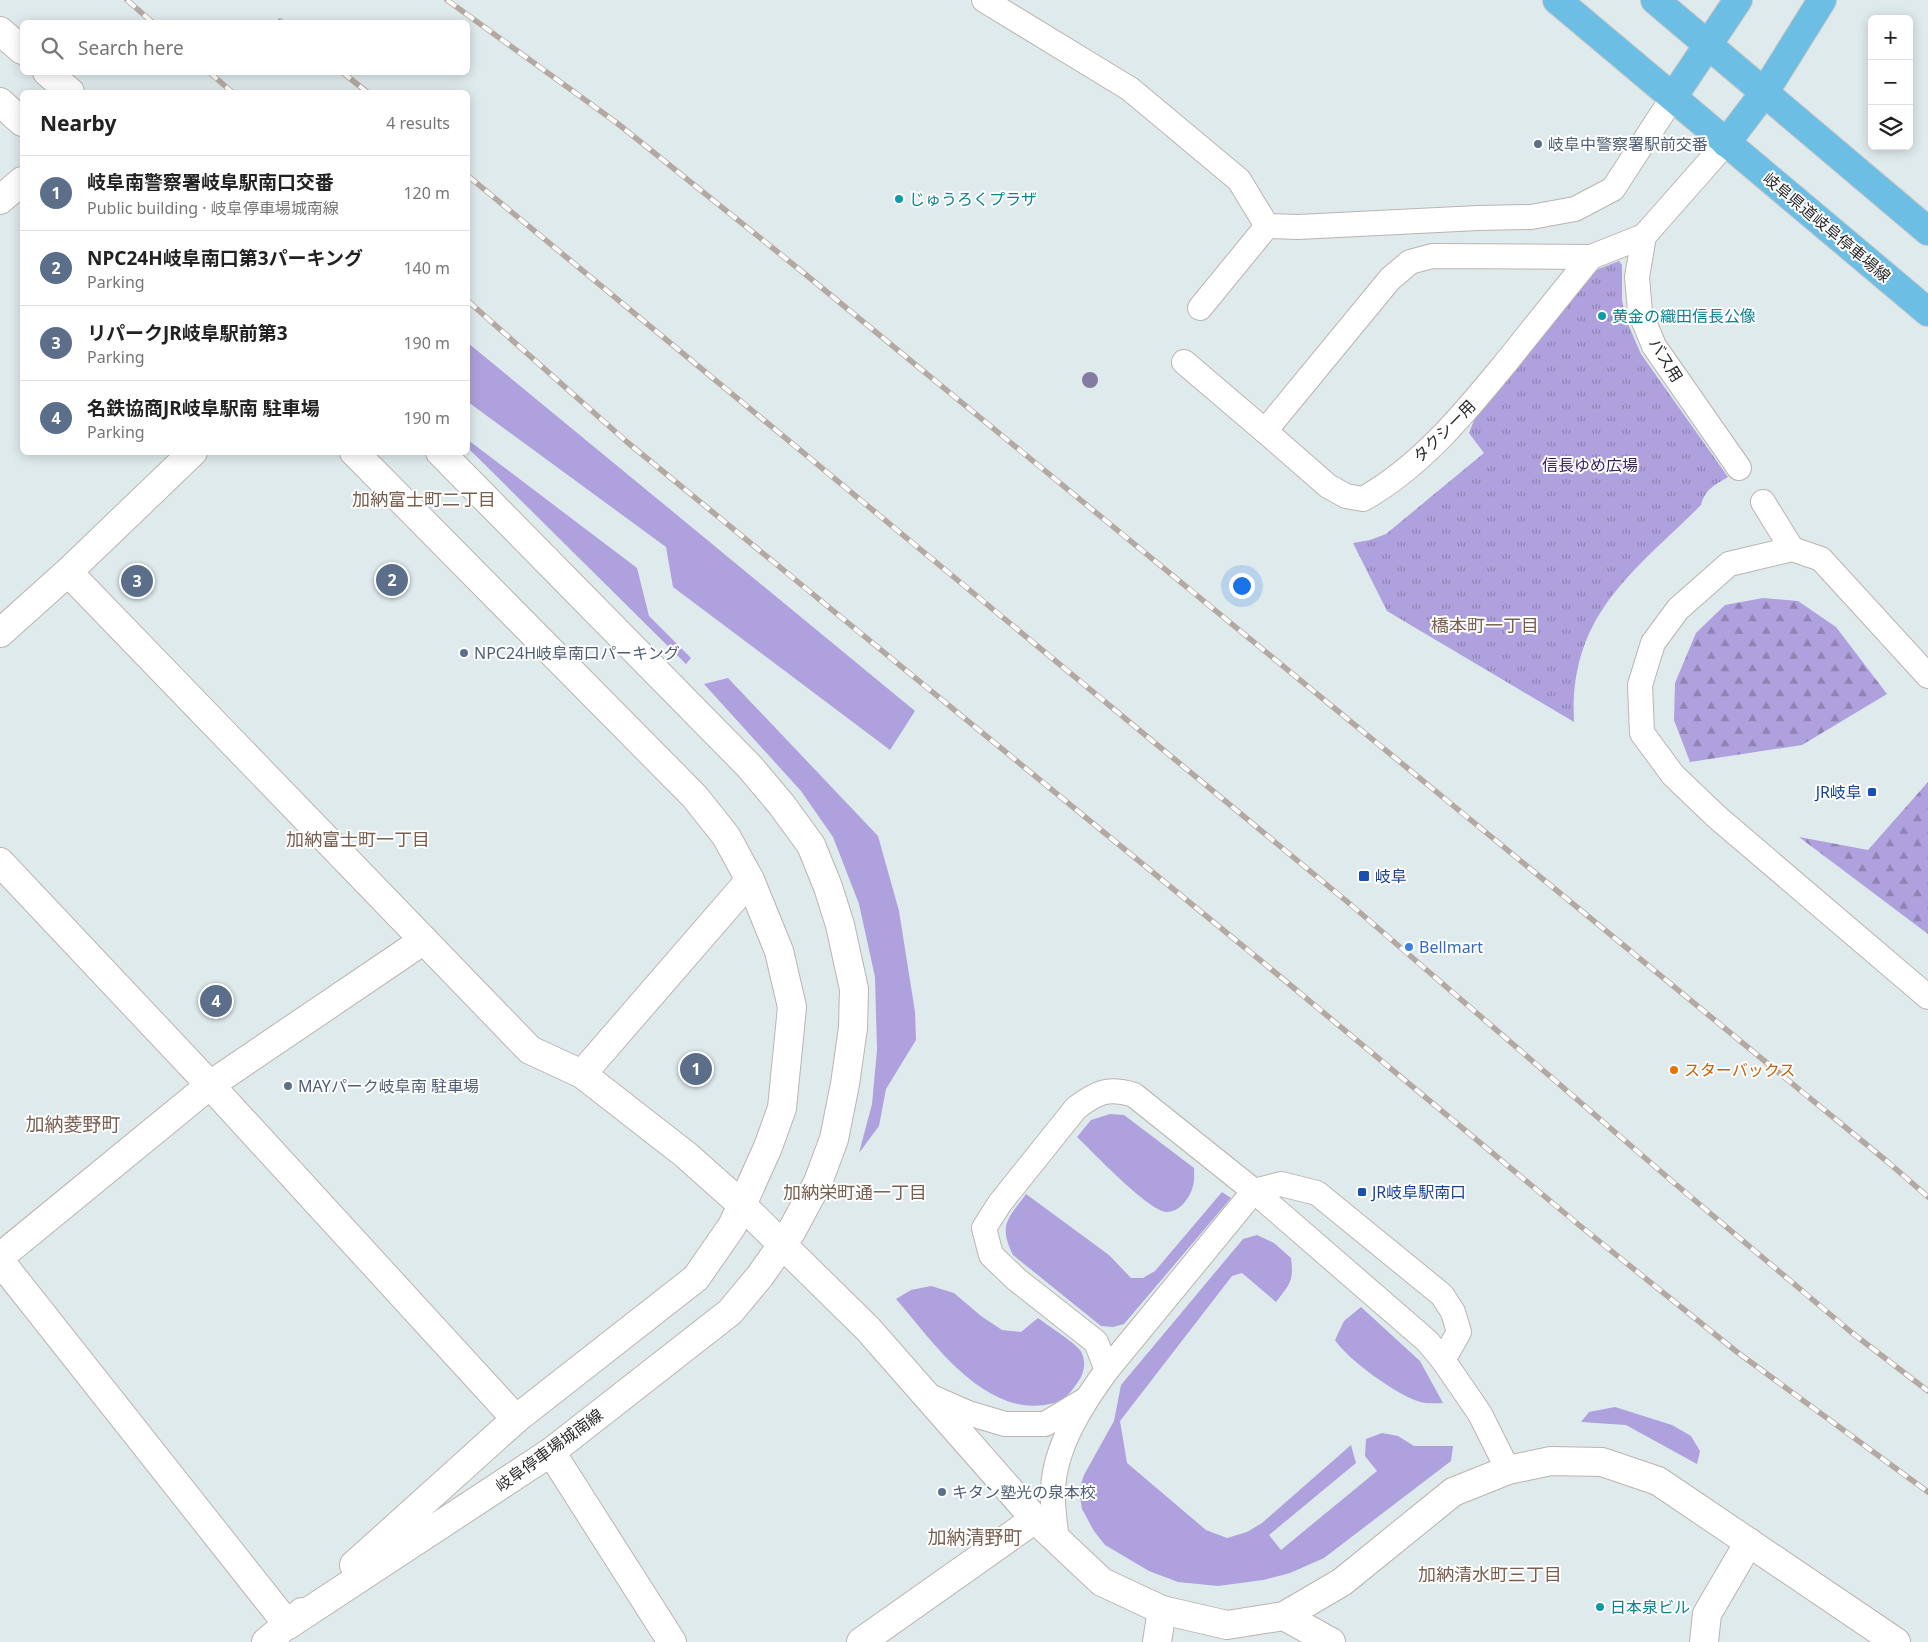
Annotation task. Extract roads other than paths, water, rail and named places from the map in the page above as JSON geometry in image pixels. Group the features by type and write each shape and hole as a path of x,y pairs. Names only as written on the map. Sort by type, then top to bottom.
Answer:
{"main road":[{"name":"岐阜県道岐阜停車場線","path":"1557,0 1928,312"},
{"path":"1654,0 1928,231"},
{"path":"1673,97 1738,0"},
{"path":"1726,143 1764,93 1822,0"}],"street":[{"path":"0,31 20,48"},
{"path":"51,75 68,90"},
{"path":"0,102 20,120"},
{"path":"0,200 20,183"},
{"path":"0,633 68,572 190,455"},
{"name":"岐阜停車場城南線","path":"288,1625 516,1419 696,1278 732,1226 768,1147 782,1108 792,1007 780,951 750,880 726,836 695,797 357,455"},
{"name":"岐阜停車場城南線","path":"266,1642 288,1625 551,1452 730,1312 783,1244 818,1182 834,1139 853,1028 854,989 840,925 828,887 811,845 781,804 749,766 443,455"},
{"path":"68,572 530,1050 582,1074 686,1155 742,1205 868,1329 1035,1519 1102,1582 1162,1610 1227,1625 1284,1616 1342,1582 1453,1492 1508,1470 1552,1461 1602,1462 1658,1481 1896,1642"},
{"path":"0,862 210,1085 516,1419"},
{"path":"582,1074 750,880"},
{"path":"0,1257 210,1085 424,940"},
{"path":"0,1261 288,1625"},
{"path":"551,1452 672,1642"},
{"path":"861,1642 1035,1519"},
{"path":"1704,1642 1707,1614 1749,1542"},
{"path":"1157,1642 1162,1610"},
{"path":"1284,1616 1330,1642"}],"lane":[{"path":"984,0 1130,89 1239,180 1267,226"},
{"path":"1267,226 1298,227 1531,217 1575,209 1613,189 1673,97"},
{"path":"1184,362 1265,431 1390,279 1410,262 1432,256 1591,257 1644,236 1726,143"},
{"path":"1200,308 1267,226"},
{"name":"バス用","path":"1644,236 1637,277 1640,312 1654,346 1740,468"},
{"name":"タクシー用","path":"1265,431 1328,486 1346,496 1363,498 1400,474 1466,411 1591,257"},
{"path":"1764,502 1792,549"},
{"path":"1928,676 1821,559 1792,549 1729,564 1678,609 1653,643 1640,685 1642,733 1673,774 1718,818 1928,997"},
{"path":"1107,1370 1096,1342 1016,1279 991,1255 984,1228 1000,1203 1076,1108 1090,1097 1106,1090 1134,1094 1254,1191 1427,1341 1444,1360 1480,1414 1508,1470"},
{"path":"1057,1540 1052,1490 1060,1454 1085,1400 1107,1370 1254,1191 1282,1184 1316,1193 1442,1295 1453,1312 1459,1332 1444,1360"},
{"path":"925,1394 968,1412 1005,1424 1045,1424 1085,1400"}],"railway":[{"path":"127,0 150,20"},
{"path":"447,0 617,123 805,274 1889,1163 1928,1197"},
{"path":"212,75 230,90"},
{"path":"346,75 364,90"},
{"path":"470,178 1350,904 1673,1182 1851,1332 1928,1391"},
{"path":"470,303 627,442 1277,974 1579,1225 1737,1352 1928,1492"}],"place":[{"name":"岐阜中警察署駅前交番","path":"1538,144"},
{"name":"じゅうろくプラザ","path":"899,199"},
{"name":"黄金の織田信長公像","path":"1602,316"},
{"name":"NPC24H岐阜南口第3パーキング","path":"392,580"},
{"name":"リパークJR岐阜駅前第3","path":"137,581"},
{"name":"NPC24H岐阜南口パーキング","path":"464,653"},
{"name":"JR岐阜","path":"1872,792"},
{"name":"岐阜","path":"1364,876"},
{"name":"Bellmart","path":"1409,947"},
{"name":"名鉄協商JR岐阜駅南 駐車場","path":"216,1001"},
{"name":"岐阜南警察署岐阜駅南口交番","path":"696,1069"},
{"name":"スターバックス","path":"1674,1070"},
{"name":"MAYパーク岐阜南 駐車場","path":"288,1086"},
{"name":"JR岐阜駅南口","path":"1362,1192"},
{"name":"キタン塾光の泉本校","path":"942,1492"},
{"name":"日本泉ビル","path":"1600,1607"}],"district":[{"name":"加納富士町二丁目","path":"424,500"},
{"name":"橋本町一丁目","path":"1485,626"},
{"name":"加納富士町一丁目","path":"358,840"},
{"name":"加納菱野町","path":"73,1124"},
{"name":"加納栄町通一丁目","path":"855,1193"},
{"name":"加納清野町","path":"975,1537"},
{"name":"加納清水町三丁目","path":"1490,1575"}],"park label":[{"name":"信長ゆめ広場","path":"1590,465"}]}
